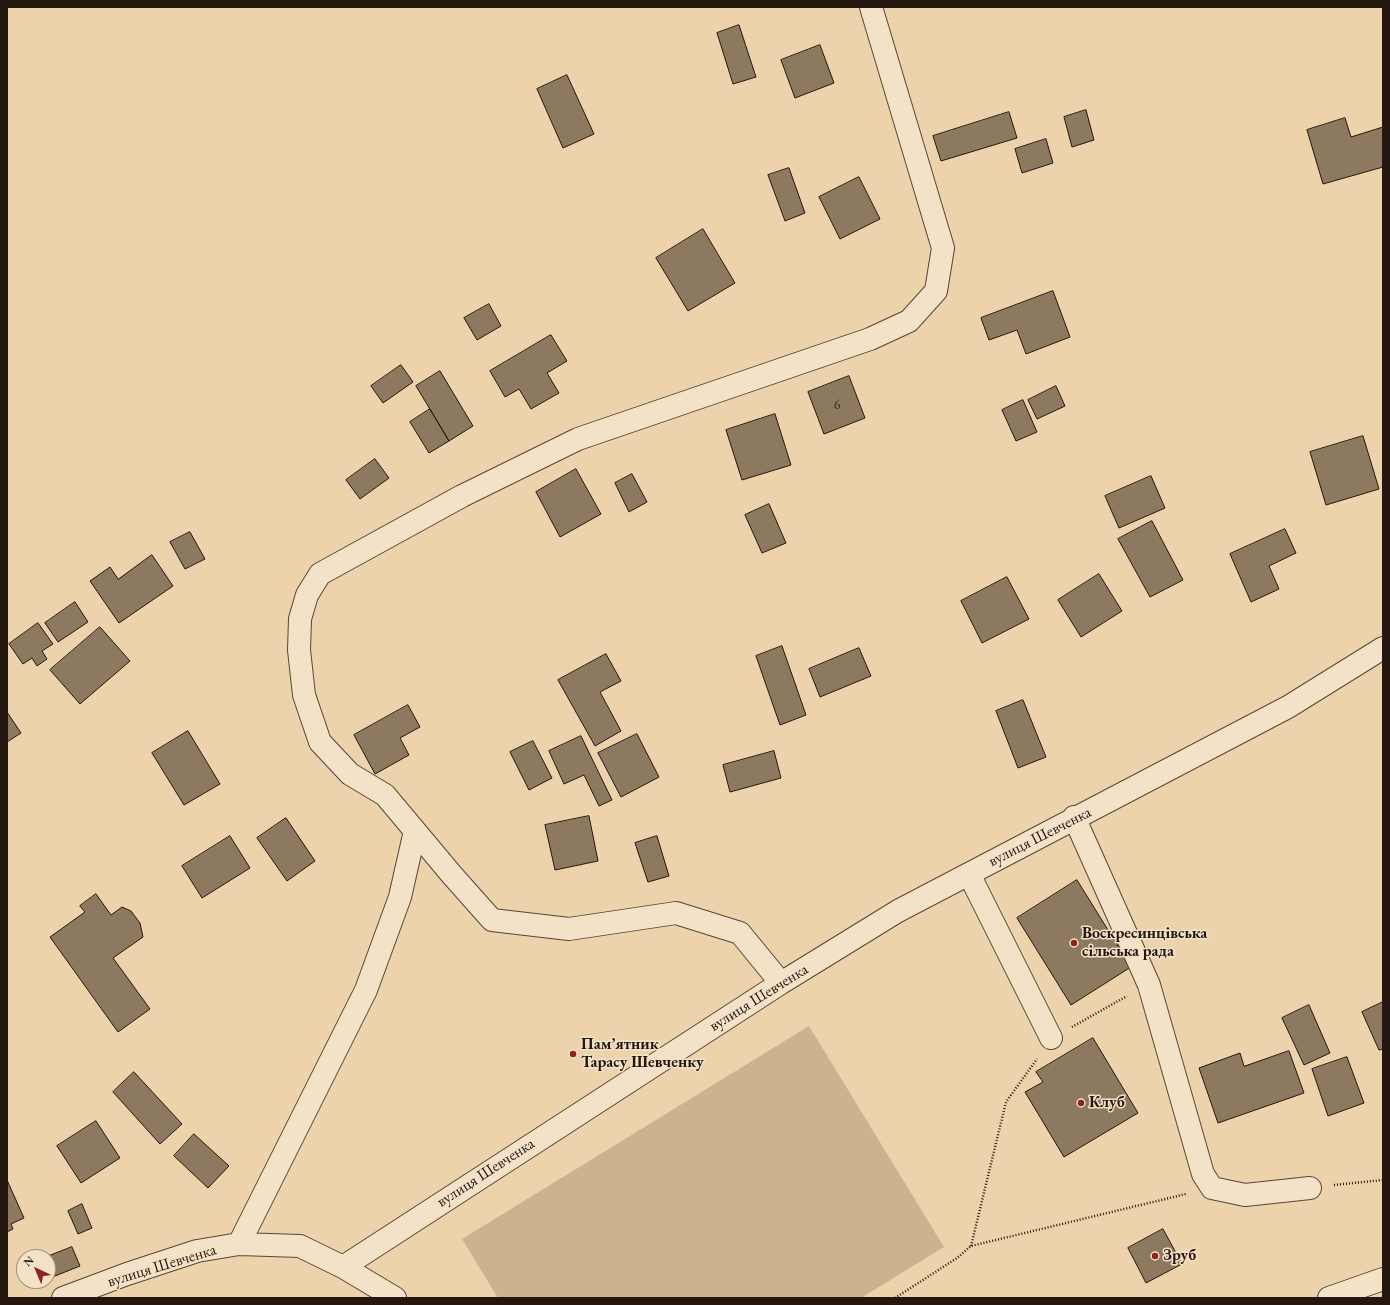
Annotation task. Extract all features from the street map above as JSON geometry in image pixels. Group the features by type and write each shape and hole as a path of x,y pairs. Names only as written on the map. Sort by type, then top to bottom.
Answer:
{"street":[{"path":"781,983 740,933 676,913 569,929 492,920 386,795 350,774 320,742 304,695 299,650 300,619 307,595 320,574 462,496 578,439 870,339 909,321 936,291 943,248 871,7"},
{"name":"вулиця Шевченка","path":"63,1298 127,1274 197,1251 239,1244 300,1246 343,1267 781,983 898,911 1288,707 1383,648"},
{"path":"1074,818 1149,985 1203,1174 1212,1188 1245,1195 1310,1188"},
{"path":"239,1244 366,990 400,897 415,831"},
{"path":"969,874 1051,1038"},
{"path":"343,1267 395,1298"},
{"path":"1329,1298 1383,1279"}],"path":[{"path":"971,1246 1006,1102 1051,1038 1149,985"},
{"path":"1310,1188 1383,1180"},
{"path":"895,1298 957,1258 971,1246 1212,1188"}],"shaded area":[{"path":"809,1026 944,1247 861,1298 498,1298 462,1239"}],"building":[{"path":"739,25 756,77 733,84 717,33"},
{"path":"820,45 834,83 795,98 781,60"},
{"path":"567,75 594,134 563,148 537,89"},
{"path":"1086,110 1094,140 1072,147 1064,117"},
{"path":"1009,112 1017,138 941,161 933,136"},
{"path":"1345,118 1351,137 1383,127 1383,167 1323,184 1307,130"},
{"path":"1046,139 1053,163 1022,173 1015,149"},
{"path":"789,168 805,213 785,221 768,175"},
{"path":"859,177 880,219 840,239 819,197"},
{"path":"703,229 735,283 688,311 656,258"},
{"path":"1053,291 1070,337 1026,354 1017,330 989,340 981,318"},
{"path":"489,304 501,326 477,340 464,318"},
{"path":"551,335 567,361 547,373 559,393 531,409 519,389 505,397 490,371"},
{"path":"401,365 413,382 383,403 371,386"},
{"path":"440,371 473,426 449,441 416,386"},
{"path":"849,376 865,418 824,434 808,392"},
{"path":"1056,386 1065,406 1037,419 1028,400"},
{"path":"1023,400 1037,432 1016,441 1002,410"},
{"path":"430,409 449,441 429,453 410,422"},
{"path":"775,414 791,465 742,480 726,430"},
{"path":"1363,436 1379,489 1326,505 1310,452"},
{"path":"375,459 389,478 360,499 346,480"},
{"path":"576,469 601,514 560,537 536,492"},
{"path":"632,474 647,502 629,512 615,483"},
{"path":"1151,476 1165,508 1119,528 1105,496"},
{"path":"769,504 786,543 762,553 745,515"},
{"path":"1152,521 1183,580 1150,597 1118,539"},
{"path":"1285,529 1296,553 1269,566 1279,589 1251,602 1230,554"},
{"path":"190,532 205,559 185,569 170,542"},
{"path":"152,555 173,586 119,623 90,581 110,567 118,579"},
{"path":"1099,574 1122,611 1081,637 1058,600"},
{"path":"1007,577 1029,619 982,643 961,601"},
{"path":"75,602 88,622 58,642 45,623"},
{"path":"38,623 53,644 42,651 47,659 37,666 32,658 23,664 9,644"},
{"path":"100,627 130,661 80,704 50,670"},
{"path":"782,646 806,715 780,725 756,656"},
{"path":"859,648 871,676 820,697 809,669"},
{"path":"606,654 621,681 600,692 621,731 595,746 558,680"},
{"path":"1023,700 1046,757 1018,768 996,711"},
{"path":"408,705 420,727 400,738 409,755 375,774 354,735"},
{"path":"7,712 21,733 7,742"},
{"path":"188,731 220,784 184,805 152,753"},
{"path":"637,734 659,777 621,797 598,753"},
{"path":"581,736 612,800 599,806 584,775 564,784 549,751"},
{"path":"533,741 552,778 529,790 510,752"},
{"path":"774,751 781,778 730,792 723,765"},
{"path":"589,816 598,861 555,870 545,825"},
{"path":"286,818 315,861 287,881 257,838"},
{"path":"230,836 250,868 202,898 182,866"},
{"path":"657,836 669,876 648,882 635,843"},
{"name":"Воскресинцівська сільська рада","path":"1077,880 1131,967 1071,1005 1017,918"},
{"path":"96,894 111,915 122,907 131,911 140,923 143,937 113,958 150,1009 118,1032 50,937 85,912 80,906"},
{"path":"1383,1002 1383,1049 1379,1050 1362,1012"},
{"path":"1309,1005 1330,1053 1304,1065 1282,1018"},
{"name":"Клуб","path":"1093,1038 1138,1113 1064,1157 1025,1092 1043,1082 1036,1072"},
{"path":"1289,1051 1304,1093 1218,1123 1199,1068 1240,1053 1244,1066"},
{"path":"1347,1057 1364,1103 1328,1116 1312,1069"},
{"path":"134,1072 182,1124 160,1144 113,1092"},
{"path":"96,1121 120,1158 81,1183 57,1146"},
{"path":"194,1134 229,1166 208,1188 174,1156"},
{"path":"7,1180 24,1218 11,1224 13,1229 7,1232"},
{"path":"82,1204 92,1228 78,1234 68,1211"},
{"name":"Зруб","path":"1163,1229 1182,1264 1146,1283 1128,1248"},
{"path":"72,1247 80,1266 56,1276 56,1253"}],"place":[{"name":"Воскресинцівська сільська рада","path":"1074,943"},
{"name":"Пам’ятник Тарасу Шевченку","path":"573,1054"},
{"name":"Клуб","path":"1081,1103"},
{"name":"Зруб","path":"1155,1256"}]}
